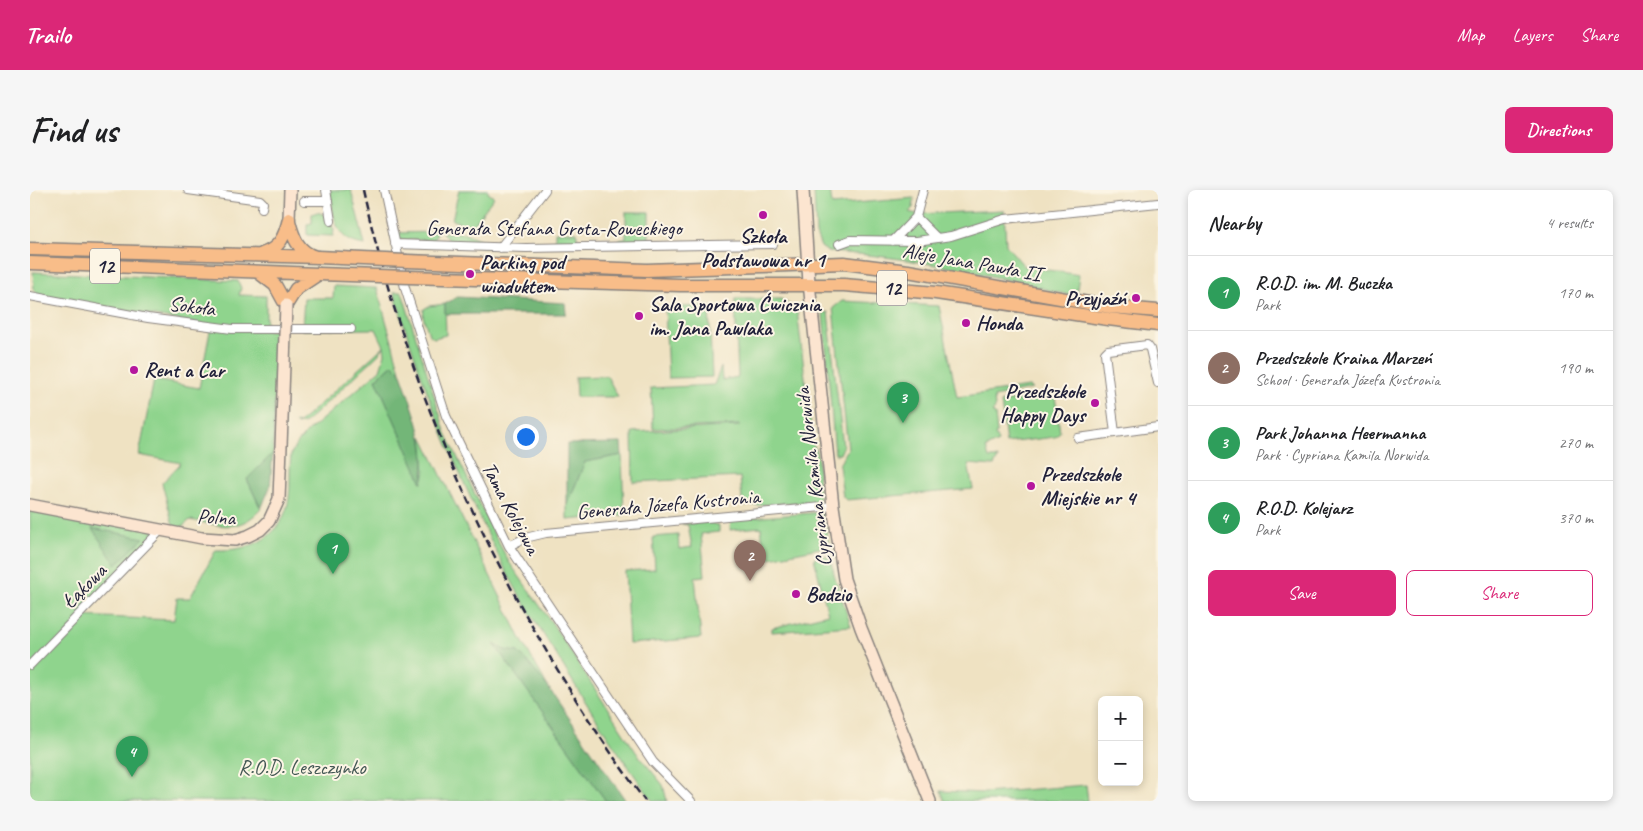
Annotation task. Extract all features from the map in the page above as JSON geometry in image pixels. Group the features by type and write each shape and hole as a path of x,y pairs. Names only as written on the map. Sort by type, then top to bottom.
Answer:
{"main road":[{"path":"256,255 270,251 281,242 289,219"},
{"path":"289,219 293,236 300,247 318,257"},
{"name":"12","path":"30,249 318,257 538,267 695,269 808,263"},
{"name":"12","path":"30,263 538,282 809,284"},
{"name":"Aleje Jana Pawła II","path":"808,263 876,266 1103,306 1158,311"},
{"path":"256,271 276,285 286,305"},
{"path":"286,305 296,289 319,274"},
{"name":"Aleje Jana Pawła II","path":"809,284 928,292 1108,319 1158,324"}],"street":[{"path":"188,190 260,200 262,208"},
{"path":"289,219 290,190"},
{"path":"326,190 331,222"},
{"name":"Tama Kolejowa","path":"384,190 404,288 446,416 509,546 653,762 691,801"},
{"path":"500,248 545,190"},
{"name":"Cypriana Kamila Norwida","path":"803,190 809,284 832,506 844,579 861,628 930,801"},
{"path":"893,241 916,217 923,191"},
{"path":"304,201 328,201"},
{"path":"839,244 850,240 917,242 1005,219 1158,204"},
{"path":"916,217 937,238"},
{"name":"Generała Stefana Grota-Roweckiego","path":"395,244 500,248 773,244"},
{"name":"Sokoła","path":"30,296 148,318 232,329 351,330"},
{"name":"Polna","path":"30,505 202,538 235,540 260,530 275,511 279,499 286,305"},
{"path":"1115,433 1105,353 1108,350 1147,345 1150,348 1158,384"},
{"path":"1078,438 1158,428"},
{"name":"Generała Józefa Kustronia","path":"509,546 525,538 546,533 832,506"},
{"name":"Łąkowa","path":"30,665 161,530"}],"green space":[{"path":"330,190 351,190 365,245 354,243 341,233 334,218"},
{"path":"459,190 488,190 488,193 494,197 472,227 452,220"},
{"path":"814,190 830,190 832,205 914,198 913,208 909,212 917,214 1004,210 1006,245 1024,266 1079,275 1076,297 922,262 828,252 821,247 816,234"},
{"path":"317,212 326,215 334,230 333,236 307,235 307,224 312,223 312,214"},
{"path":"626,212 649,212 649,242 618,243 618,240 626,239"},
{"path":"438,232 433,240 394,240 392,233"},
{"path":"442,232 465,233 500,248 450,243"},
{"path":"555,232 577,232 577,244 555,244"},
{"path":"33,272 238,281 241,288 239,295 266,296 266,330 276,331 273,453 247,479 261,509 253,517 236,525 228,526 190,520 175,533 162,483 181,463 139,455 154,380 199,388 211,326 37,295 34,289"},
{"name":"R.O.D. Leszczynko","path":"334,286 377,288 400,371 393,364 376,379 422,482 425,472 422,436 520,637 548,687 518,652 504,650 495,645 606,801 30,801 30,505 161,530 79,616 174,620 177,598 190,598 216,550 242,548 264,539 273,532 286,511 290,493 291,455 295,446 306,433 380,370 385,354 384,346 376,329 302,330 304,298 333,298"},
{"path":"394,292 402,292 445,431 509,562 552,623 636,752 663,785 667,801 653,801 627,765 580,693 509,577 471,498 442,431"},
{"path":"457,297 565,303 566,314 445,314 445,304"},
{"path":"735,299 781,299 797,310 811,428 810,434 818,458 819,501 744,506 740,477 633,482 632,432 739,426 653,429 651,388 714,385 721,367 722,380 738,377"},
{"path":"842,301 939,306 957,397 1029,387 1032,389 994,397 995,409 992,412 995,415 997,433 995,434 998,442 986,448 989,458 998,458 994,466 968,464 973,489 846,500 843,497 839,465 848,449 833,308"},
{"path":"445,304 446,335 434,338 429,335 423,316 424,309 429,306"},
{"path":"709,306 712,377 668,378 665,307"},
{"path":"828,312 843,447 840,454 835,454 823,313"},
{"path":"384,346 379,354 305,423 297,425 295,422 299,423"},
{"path":"393,364 400,371 422,440 424,469 422,483 376,379"},
{"path":"607,376 618,397 576,397 575,377"},
{"path":"1055,396 1060,432 1055,437 1006,443 1001,402"},
{"path":"621,443 622,455 585,462 567,505 567,444"},
{"path":"273,453 270,487 261,509 247,479"},
{"path":"622,455 624,515 567,520 567,505 585,462"},
{"path":"823,512 829,546 765,559 761,527 730,530 731,521 738,519"},
{"path":"709,522 719,526 719,532 701,534 705,576 695,577 701,638 629,644 625,571 655,569 653,537 678,535 679,549 692,547 688,525 682,524"},
{"path":"92,528 144,538 116,565"},
{"path":"825,556 831,560 851,626 772,632 772,628 828,614 814,558"},
{"path":"494,644 504,650 518,652 526,660 548,687 626,801 606,801"},
{"path":"1086,785 1088,801 945,801 941,791 985,793"}],"railway":[{"path":"363,190 384,272 409,353 438,432 472,510 510,586 551,659 596,731 645,801"}],"place":[{"name":"Szkoła Podstawowa nr 1","path":"763,215"},
{"name":"Parking pod wiaduktem","path":"470,274"},
{"name":"Przyjaźń","path":"1136,298"},
{"name":"Sala Sportowa Ćwicznia im. Jana Pawlaka","path":"639,316"},
{"name":"Honda","path":"966,323"},
{"name":"Rent a Car","path":"134,370"},
{"name":"Przedszkole Happy Days","path":"1095,403"},
{"name":"Park Johanna Heermanna","path":"903,423"},
{"name":"Przedszkole Miejskie nr 4","path":"1031,486"},
{"name":"R.O.D. im. M. Buczka","path":"333,574"},
{"name":"Przedszkole Kraina Marzeń","path":"750,581"},
{"name":"Bodzio","path":"796,594"},
{"name":"R.O.D. Kolejarz","path":"132,777"}]}
